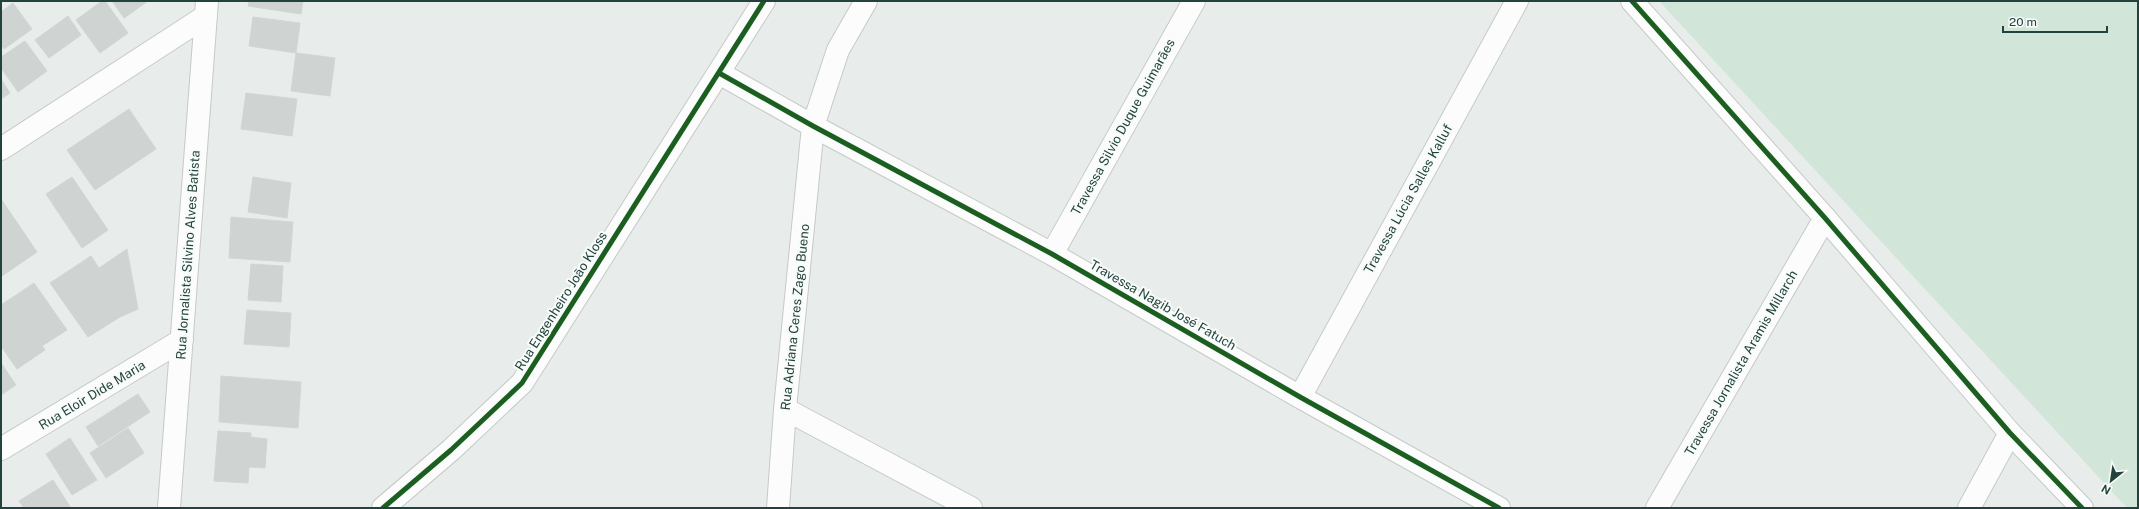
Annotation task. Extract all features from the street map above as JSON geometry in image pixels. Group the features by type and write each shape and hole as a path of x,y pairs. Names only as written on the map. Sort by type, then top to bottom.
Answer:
{"street":[{"name":"Rua Engenheiro João Kloss","path":"383,508 451,450 522,383 764,1"},
{"path":"719,73 813,126 838,50 866,1"},
{"name":"Travessa Silvio Duque Guimarães","path":"1052,254 1194,1"},
{"name":"Travessa Lúcia Salles Kalluf","path":"1300,397 1517,1"},
{"path":"1632,1 1825,218 2010,433 2082,508"},
{"path":"1,149 206,8"},
{"name":"Rua Jornalista Silvino Alves Batista","path":"169,508 206,8"},
{"name":"Travessa Nagib José Fatuch","path":"813,126 1052,254 1300,397 1499,508"},
{"name":"Rua Adriana Ceres Zago Bueno","path":"778,508 785,409 813,126"},
{"name":"Travessa Jornalista Aramis Millarch","path":"1657,508 1825,218"},
{"name":"Rua Eloir Dide Maria","path":"1,449 182,340"},
{"path":"785,409 971,508"},
{"path":"1969,508 2010,433"}],"green space":[{"path":"1659,1 2138,1 2138,508 2127,508"}],"building":[{"path":"102,1 105,1 128,33 100,53 76,20"},
{"path":"112,1 148,1 124,18"},
{"path":"249,1 303,1 301,14 248,6"},
{"path":"13,3 32,29 4,49 1,45 1,12"},
{"path":"68,16 81,35 49,58 35,40"},
{"path":"253,17 300,23 296,53 249,46"},
{"path":"25,41 47,71 18,92 1,68 1,57"},
{"path":"296,53 335,58 330,96 291,91"},
{"path":"1,79 10,93 1,99"},
{"path":"246,93 297,99 292,136 241,129"},
{"path":"129,109 156,149 95,190 67,150"},
{"path":"72,177 108,230 82,248 46,194"},
{"path":"253,177 291,183 287,218 248,212"},
{"path":"1,199 37,252 2,276 1,274"},
{"path":"231,217 293,222 290,262 229,258"},
{"path":"127,249 138,309 120,317 88,337 50,283 91,256 99,268"},
{"path":"251,264 283,266 281,302 248,300"},
{"path":"34,283 67,330 42,346 10,299"},
{"path":"10,299 45,350 17,369 1,346 1,305"},
{"path":"247,310 291,313 289,347 244,344"},
{"path":"1,363 16,385 1,395"},
{"path":"221,376 301,382 298,428 219,422"},
{"path":"138,394 150,412 98,446 86,427"},
{"path":"128,428 144,453 106,478 90,453"},
{"path":"218,431 251,433 251,437 267,439 265,468 249,467 248,483 214,481"},
{"path":"70,438 97,480 72,495 46,454"},
{"path":"53,480 71,508 24,508 19,501"}],"cycle path":[{"path":"383,508 451,450 522,383 764,1"},
{"path":"1632,1 1825,218 2010,433 2082,508"},
{"path":"719,73 813,126 1052,254 1300,397 1499,508"}]}
